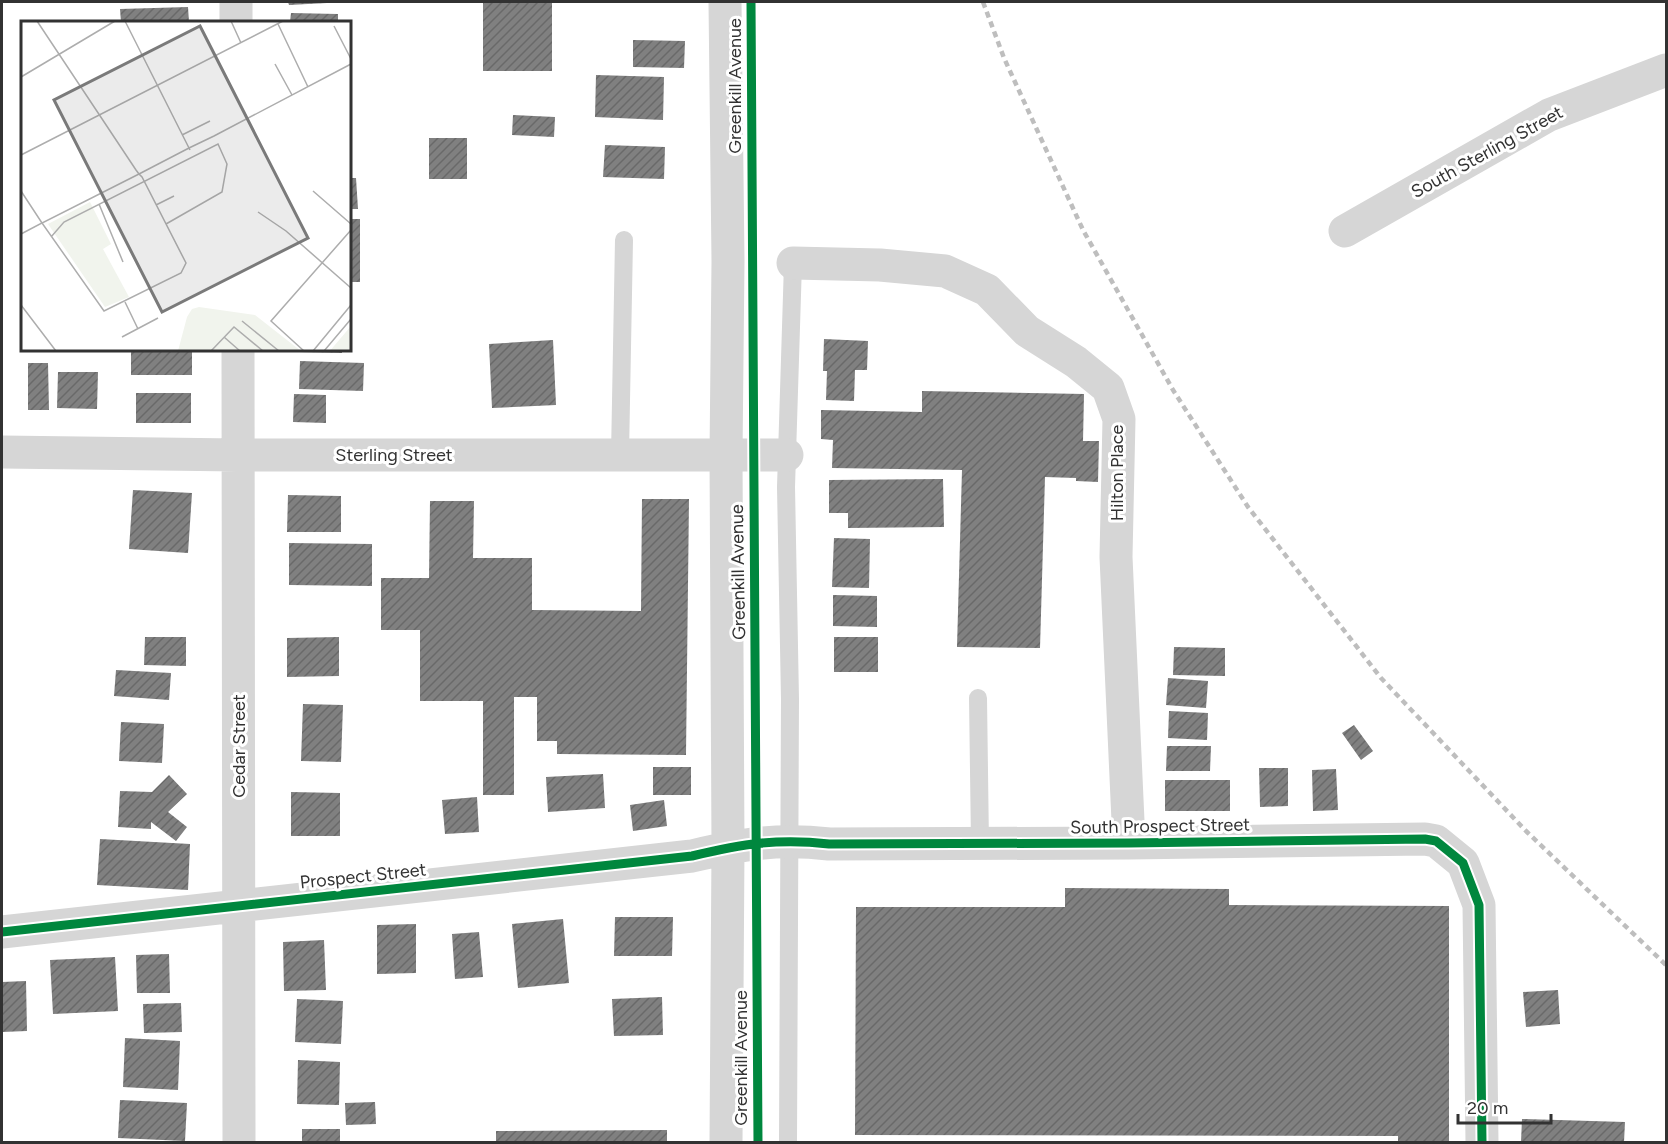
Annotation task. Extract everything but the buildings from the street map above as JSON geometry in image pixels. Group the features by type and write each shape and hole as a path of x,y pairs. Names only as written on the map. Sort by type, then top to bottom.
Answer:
{"street":[{"path":"236,2 236,21"},
{"name":"Greenkill Avenue","path":"725,2 728,261 726,1143"},
{"name":"South Sterling Street","path":"1345,231 1549,115 1666,70"},
{"name":"Hilton Place","path":"793,263 880,265 945,271 987,290 1027,331 1076,362 1108,388 1119,419 1116,557 1129,843"},
{"name":"Cedar Street","path":"238,351 239,1143"},
{"name":"Sterling Street","path":"2,452 238,455 787,455"},
{"name":"South Prospect Street","path":"728,848 756,842 789,841 829,844 980,844 1425,839 1436,842 1463,863 1479,905 1482,1143"},
{"name":"Prospect Street","path":"2,932 692,856 728,848"}],"lane":[{"path":"620,455 624,240"},
{"path":"788,1143 787,455 793,263"},
{"path":"978,698 980,844"}],"railway":[{"path":"983,2 1004,58 1083,230 1173,390 1248,507 1381,678 1526,831 1666,965"}],"cycle path":[{"path":"751,2 758,1142"},
{"path":"2,932 692,856 744,845 776,842 829,844 1129,843 1425,839 1436,841 1463,863 1479,905 1482,1142"}]}
